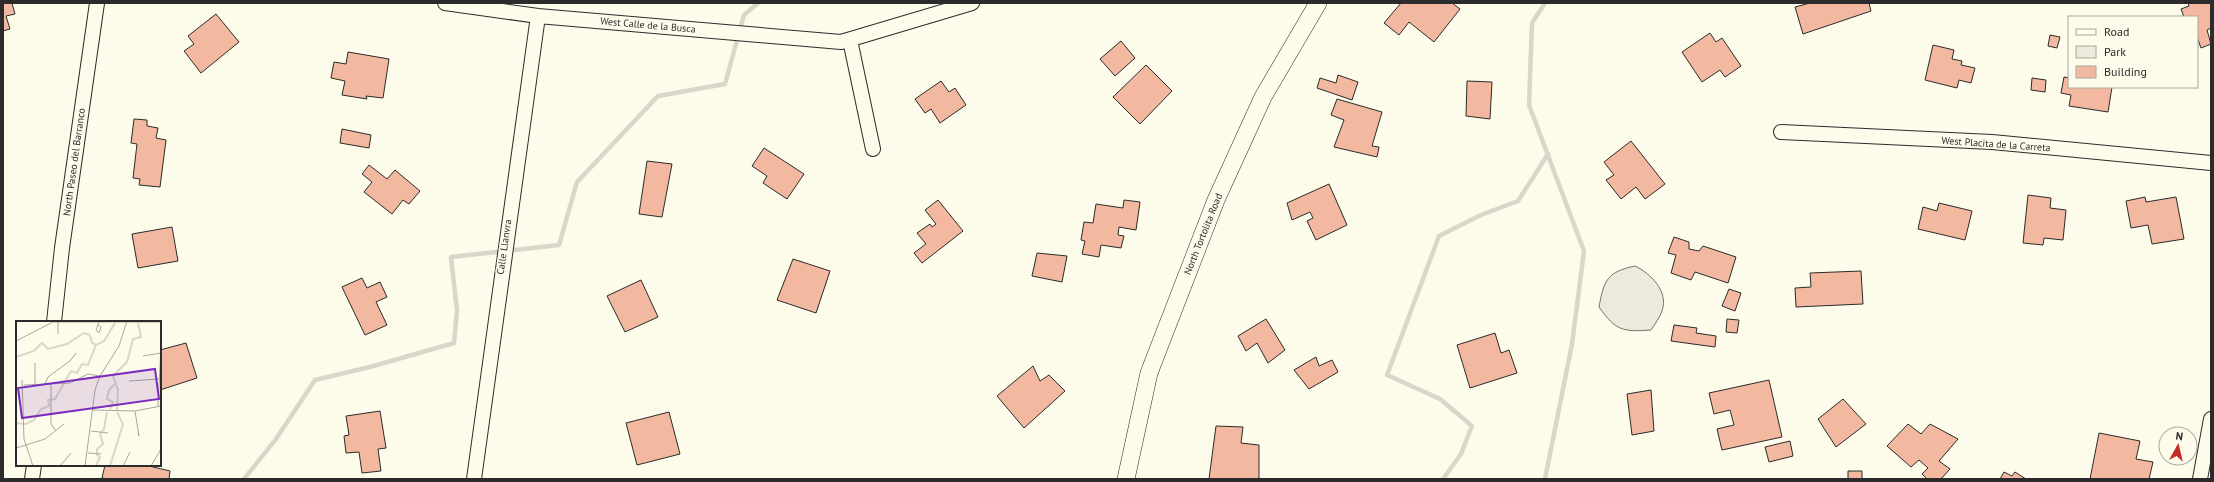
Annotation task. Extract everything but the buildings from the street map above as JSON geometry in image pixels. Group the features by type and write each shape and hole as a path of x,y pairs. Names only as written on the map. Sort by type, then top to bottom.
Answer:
{"street":[{"name":"North Paseo del Barranco","path":"54,321 62,248 97,3"},
{"name":"West Calle de la Busca","path":"445,3 538,16 841,42 972,3"},
{"name":"North Tortolita Road","path":"1126,479 1149,373 1216,200 1263,97 1318,3"},
{"name":"Calle Llanvra","path":"474,479 538,16"},
{"path":"850,40 873,149"},
{"name":"West Placita de la Carreta","path":"1781,132 1992,142 2211,163"},
{"path":"2200,479 2211,419"},
{"path":"32,479 34,466"}],"green space":[{"path":"1635,266 1647,273 1652,278 1657,284 1663,297 1662,311 1651,330 1633,331 1621,328 1610,321 1599,307 1603,290 1608,279 1618,271"}],"waterway":[{"path":"244,479 276,439 315,380 370,367 454,343 457,311 451,257 559,245 577,182 658,96 725,84 744,15 758,3"},
{"path":"1545,3 1532,23 1529,105 1584,251 1572,344 1545,479"},
{"path":"1443,479 1461,454 1472,426 1440,399 1387,375 1439,236 1481,215 1518,201 1548,154"}]}
